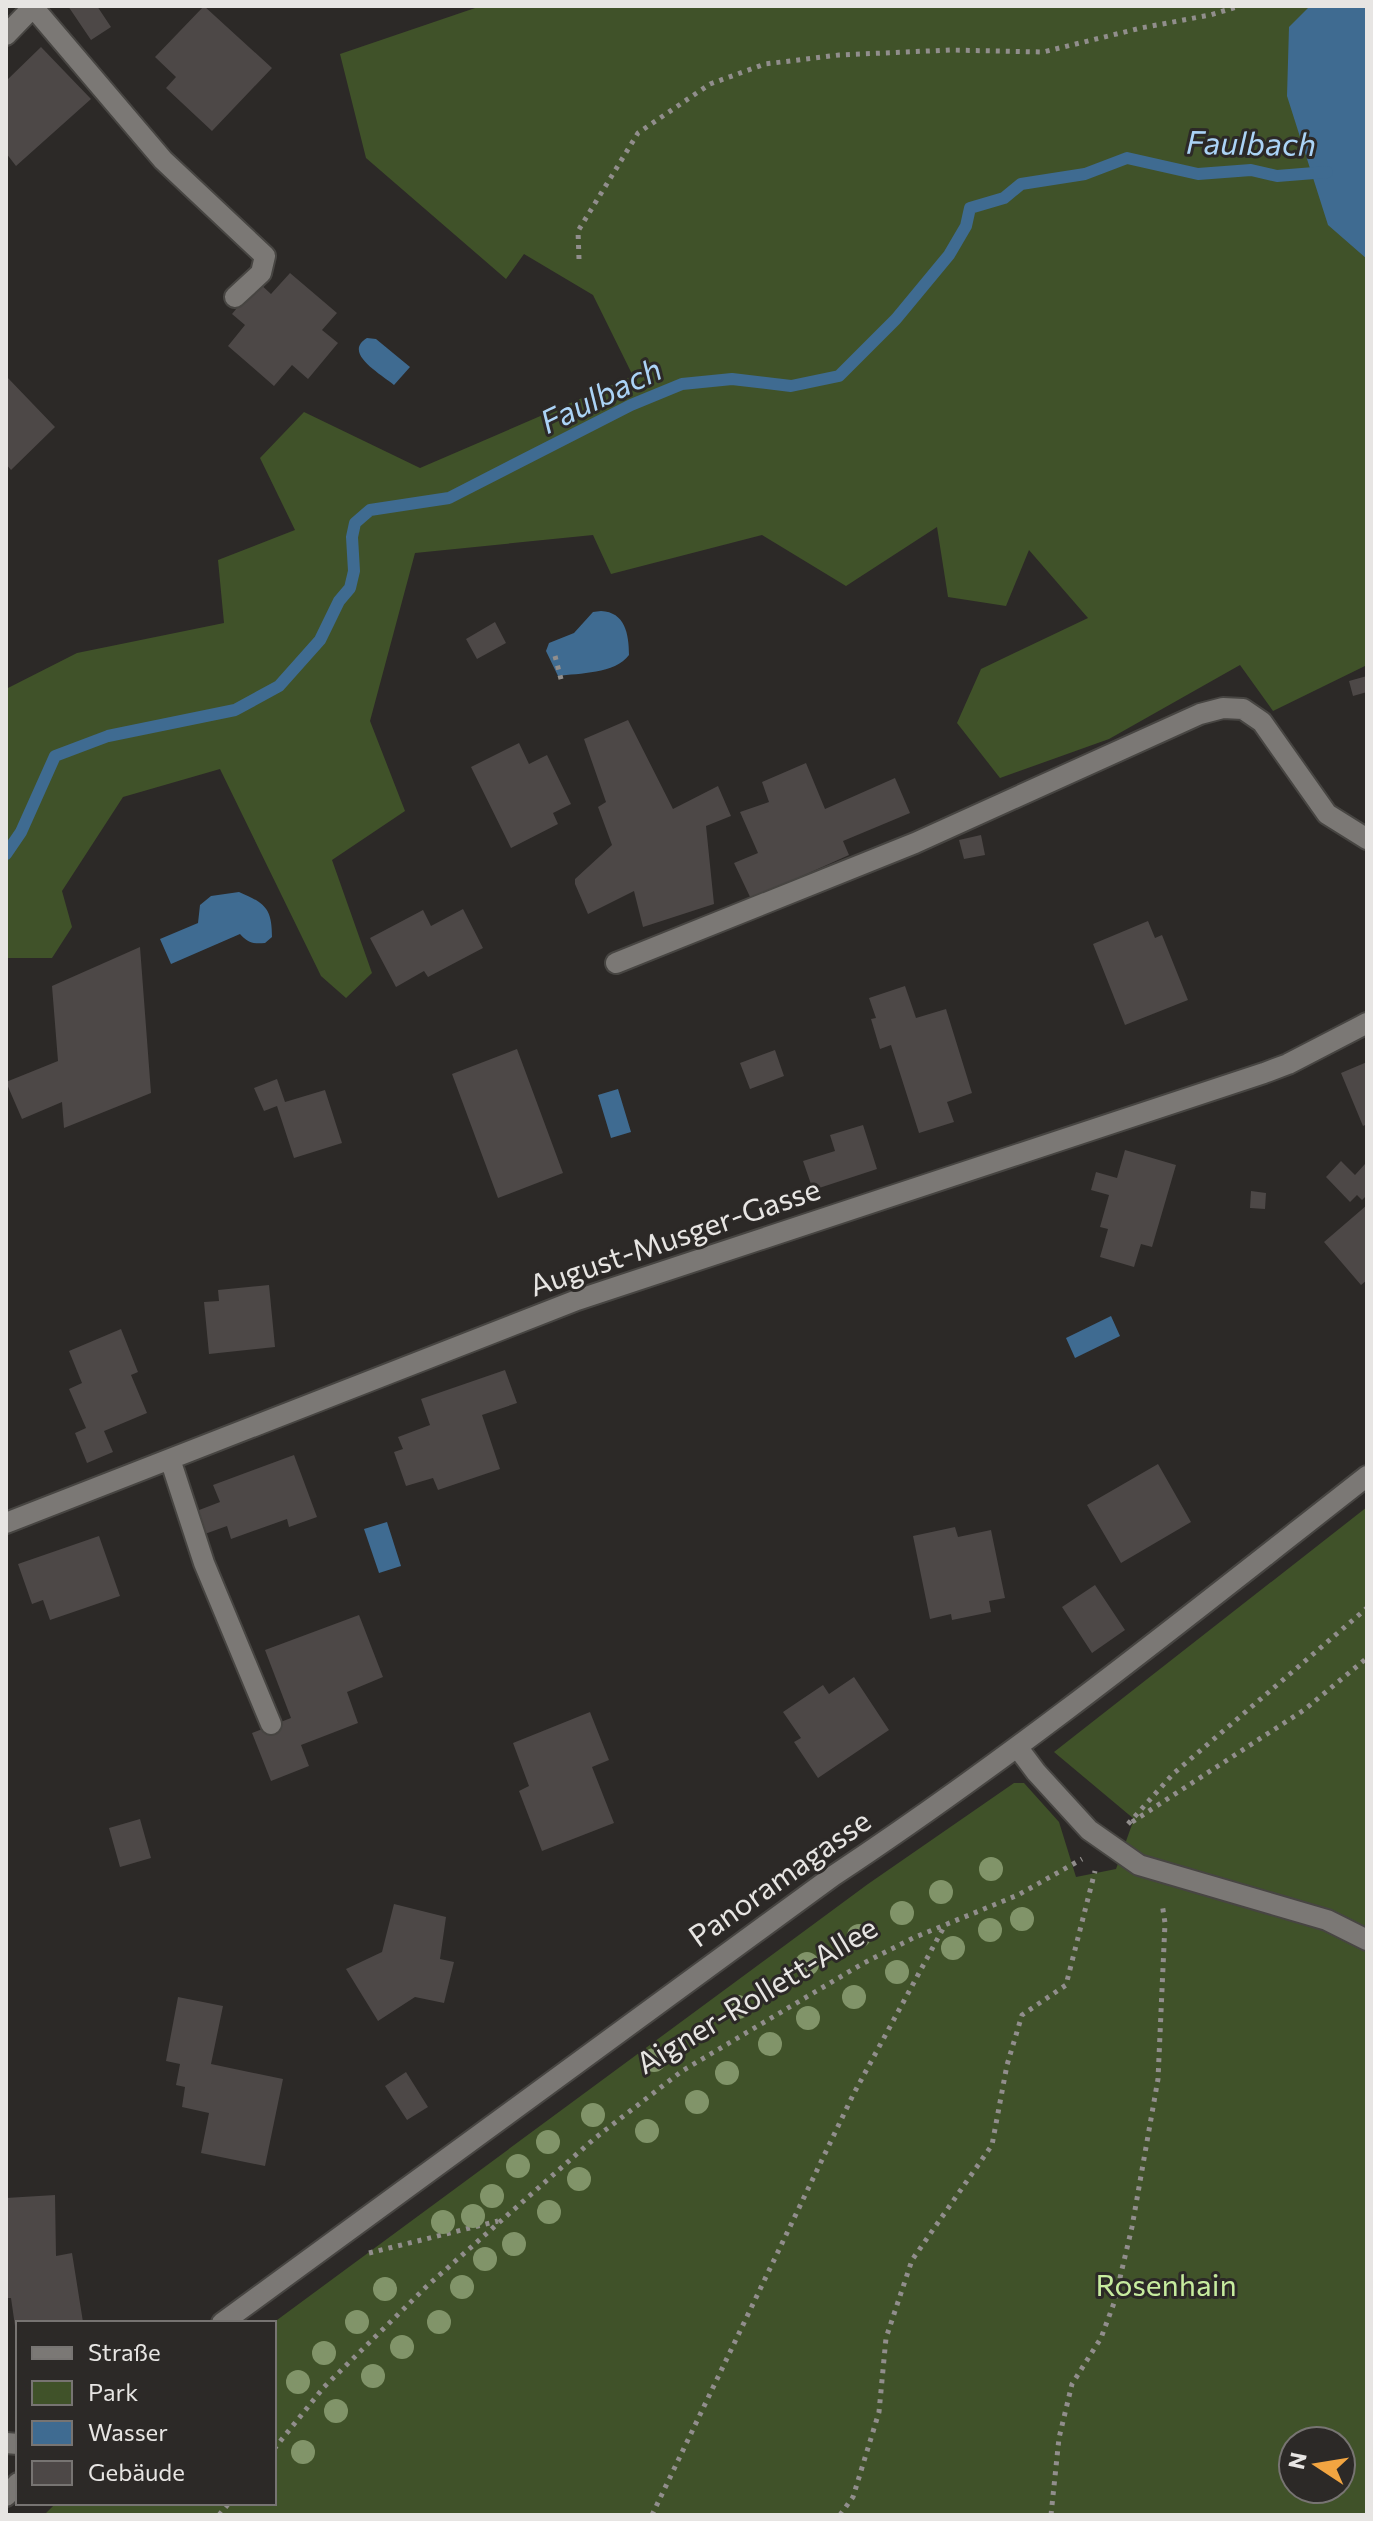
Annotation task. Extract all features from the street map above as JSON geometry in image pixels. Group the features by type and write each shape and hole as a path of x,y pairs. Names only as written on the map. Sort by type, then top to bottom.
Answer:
{"street":[{"path":"6,35 34,6 163,160 265,256 261,273 235,297"},
{"path":"616,963 915,843 1200,714 1223,708 1243,709 1262,722 1327,814 1367,839"},
{"name":"August-Musger-Gasse","path":"6,1523 577,1300 1264,1073 1367,1023"},
{"path":"170,1459 204,1563 271,1724"},
{"name":"Panoramagasse","path":"225,2321 821,1885 1018,1748 1367,1476"},
{"path":"1018,1748 1089,1830 1139,1865 1327,1920 1367,1940"}],"path":[{"path":"579,259 578,231 638,133 710,84 765,64 839,55 950,50 1043,52 1240,6"},
{"path":"555,656 562,683"},
{"path":"1367,1608 1173,1774 1127,1825 1304,1710 1367,1658"},
{"path":"840,2515 853,2497 879,2412 886,2338 912,2260 992,2145 1007,2065 1022,2015 1066,1985 1090,1885 1105,1843"},
{"name":"Aigner-Rollett-Allee","path":"276,2447 324,2387 427,2286 595,2138 682,2071 862,1964 945,1924 1018,1895 1105,1843"},
{"path":"1051,2515 1059,2438 1072,2384 1101,2338 1114,2303 1132,2227 1158,2079 1165,1923 1161,1899 1139,1865"},
{"path":"652,2515 853,2095 945,1924"},
{"path":"343,2234 355,2249 371,2253 501,2220"}],"green space":[{"path":"481,6 1367,6 1367,665 1273,711 1240,665 1109,739 1000,778 957,723 981,669 1088,618 1029,550 1006,606 948,597 937,527 846,586 762,535 611,574 593,535 415,553 370,721 405,811 332,860 372,973 346,998 321,976 220,769 123,797 62,891 72,927 52,958 6,958 6,689 77,653 224,623 218,560 295,530 260,458 304,412 420,468 633,376 593,295 524,254 506,279 366,158 340,54"},
{"name":"Rosenhain","path":"1367,1507 1367,2515 44,2515 54,2505 276,2505 276,2321 868,1884 1014,1783 1024,1783 1059,1822 1076,1877 1116,1869 1134,1819 1054,1752"}],"water":[{"path":"1310,6 1367,6 1367,259 1328,225 1287,96 1289,27"},
{"path":"367,338 376,339 410,367 394,385 361,357 360,344"},
{"path":"593,612 616,615 624,626 629,655 606,669 558,676 546,651 549,643 574,633"},
{"path":"239,892 265,907 272,937 265,943 257,943 248,941 240,934 171,964 160,939 198,923 200,905 211,896"},
{"path":"618,1089 631,1132 611,1138 598,1095"},
{"path":"1111,1316 1120,1336 1075,1358 1066,1338"},
{"path":"387,1522 401,1566 379,1573 364,1529"}],"building":[{"path":"68,6 97,6 111,27 91,40"},
{"path":"204,6 272,68 212,131 166,88 176,77 155,57"},
{"path":"41,47 91,99 16,166 6,153 6,81"},
{"path":"290,273 337,313 322,330 338,343 308,379 292,365 274,386 228,346 245,325 232,314 258,282 271,294"},
{"path":"6,376 55,427 11,470 6,464"},
{"path":"495,622 506,643 477,659 466,639"},
{"path":"1367,676 1367,692 1353,696 1349,681"},
{"path":"628,720 673,809 718,786 731,816 706,826 714,904 643,927 634,891 588,914 575,884 575,879 612,845 598,807 606,802 584,739"},
{"path":"519,743 529,764 547,755 571,804 553,813 558,824 511,848 471,767"},
{"path":"806,763 825,809 895,778 910,813 843,841 849,855 751,899 734,863 758,853 740,812 769,802 762,782"},
{"path":"981,835 985,855 964,859 959,840"},
{"path":"463,909 483,948 428,977 424,971 396,987 370,938 423,910 431,926"},
{"path":"1148,921 1155,938 1162,935 1188,1000 1125,1025 1093,944"},
{"path":"140,947 151,1093 64,1128 62,1102 22,1119 6,1082 58,1061 52,986"},
{"path":"905,986 916,1018 946,1009 972,1093 947,1102 954,1122 919,1133 891,1045 880,1049 871,1019 876,1018 869,998"},
{"path":"517,1049 563,1173 498,1198 452,1074"},
{"path":"775,1050 784,1076 750,1089 740,1063"},
{"path":"1367,1062 1367,1124 1363,1126 1341,1073"},
{"path":"277,1079 285,1102 325,1090 342,1143 294,1158 277,1106 264,1111 254,1088"},
{"path":"863,1125 877,1169 813,1190 803,1161 835,1151 830,1135"},
{"path":"1125,1150 1176,1165 1152,1247 1141,1244 1134,1267 1100,1257 1108,1229 1100,1227 1109,1195 1091,1190 1096,1172 1117,1178"},
{"path":"1341,1161 1355,1175 1365,1164 1367,1167 1367,1195 1362,1200 1357,1195 1350,1202 1326,1177"},
{"path":"1251,1191 1266,1193 1265,1209 1250,1208"},
{"path":"1367,1205 1367,1280 1361,1285 1324,1242"},
{"path":"269,1285 275,1347 209,1354 204,1302 219,1301 218,1290"},
{"path":"121,1329 138,1372 131,1375 147,1413 104,1431 113,1452 87,1463 75,1433 86,1428 69,1389 82,1383 69,1351"},
{"path":"505,1370 517,1403 482,1415 500,1469 438,1490 433,1478 406,1486 394,1452 403,1449 398,1437 430,1425 421,1399"},
{"path":"294,1455 317,1517 289,1527 287,1519 231,1539 227,1526 202,1535 194,1512 220,1502 213,1485"},
{"path":"1158,1464 1191,1522 1121,1563 1087,1505"},
{"path":"955,1527 958,1537 991,1530 1005,1598 989,1601 991,1612 952,1620 951,1614 930,1619 913,1536"},
{"path":"99,1536 120,1596 50,1620 43,1600 32,1604 18,1564"},
{"path":"1095,1585 1125,1630 1092,1653 1062,1607"},
{"path":"359,1615 383,1677 347,1692 358,1723 301,1745 309,1766 271,1781 252,1733 291,1718 265,1650"},
{"path":"854,1677 889,1730 818,1778 794,1742 801,1738 783,1712 823,1685 829,1694"},
{"path":"590,1712 609,1760 592,1767 614,1823 542,1851 519,1791 529,1786 513,1743"},
{"path":"140,1819 151,1858 120,1867 109,1828"},
{"path":"394,1904 446,1917 440,1959 454,1962 444,2003 415,1997 378,2021 346,1969 382,1952"},
{"path":"178,1997 223,2006 211,2064 283,2079 265,2166 201,2153 209,2113 182,2107 185,2087 176,2085 180,2064 166,2061"},
{"path":"406,2072 428,2107 407,2120 385,2086"},
{"path":"55,2195 56,2256 72,2253 83,2321 16,2321 16,2333 11,2298 6,2298 6,2198"}],"waterway":[{"name":"Faulbach","path":"6,854 21,832 55,756 108,736 235,710 279,686 320,640 339,601 350,588 354,571 352,537 355,523 370,510 449,498 631,405 682,384 732,379 791,386 839,376 896,319 949,255 966,226 970,208 1004,198 1021,184 1085,174 1127,158 1198,174 1251,170 1277,176 1327,172"}]}
